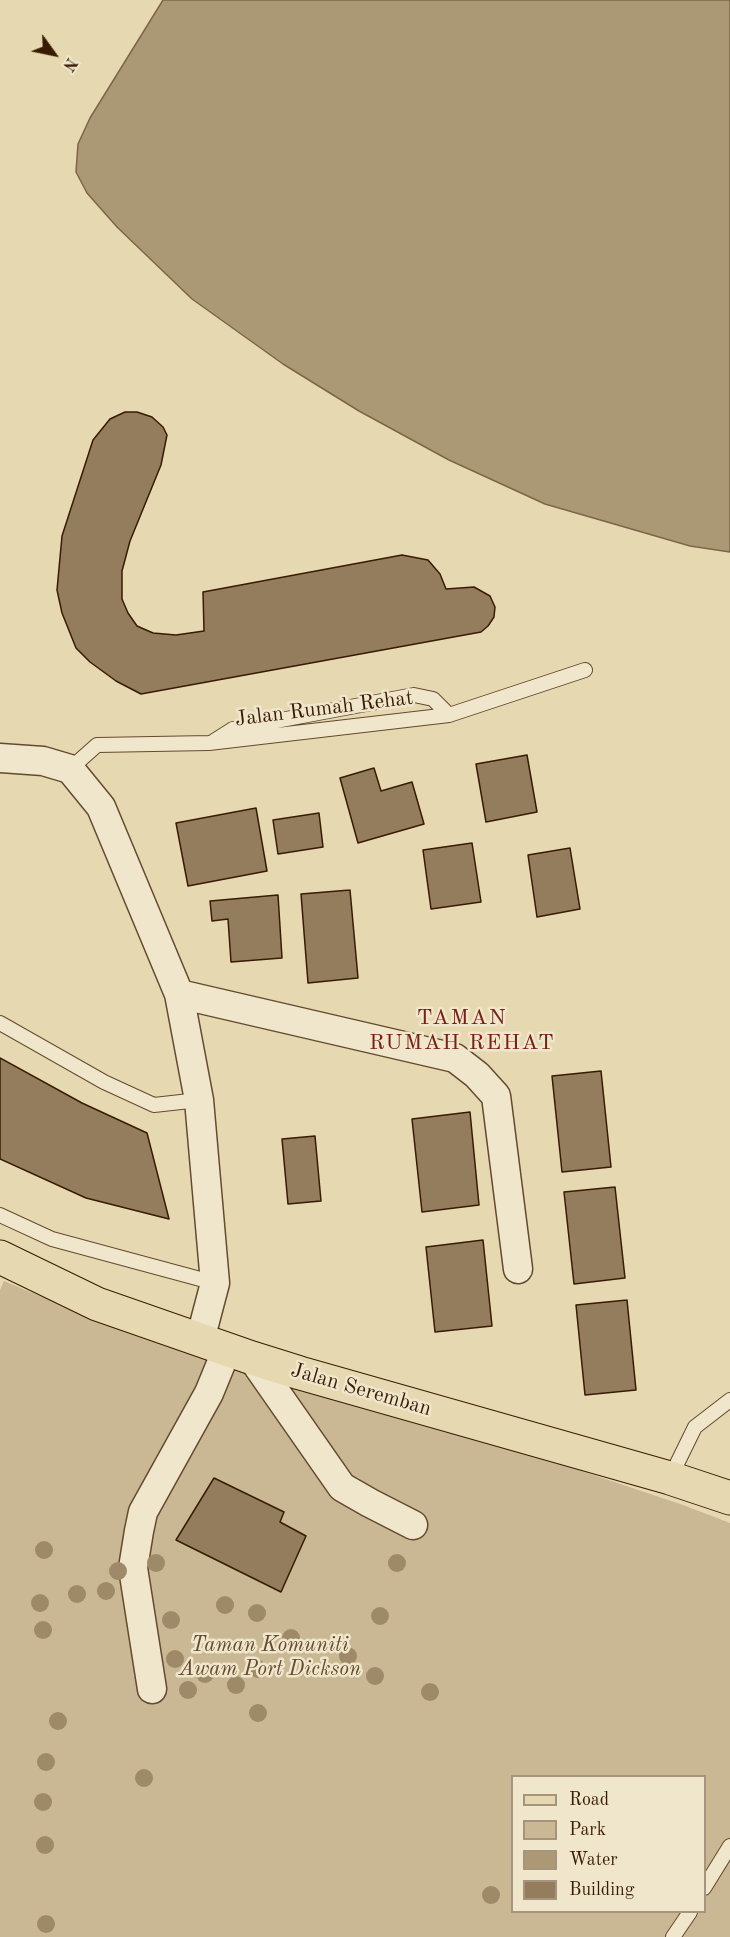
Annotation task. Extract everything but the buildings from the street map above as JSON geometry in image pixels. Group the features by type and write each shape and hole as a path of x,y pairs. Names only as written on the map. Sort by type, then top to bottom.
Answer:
{"main road":[{"name":"Jalan Seremban","path":"0,1257 97,1304 226,1349 300,1373 670,1478 730,1498"}],"street":[{"path":"0,758 43,761 70,768 101,807 179,994 199,1100 215,1283 226,1349 209,1394 143,1512 133,1568 152,1689"},
{"path":"179,994 455,1058 496,1096 518,1269"},
{"path":"226,1349 342,1487 413,1525"}],"lane":[{"name":"Jalan Rumah Rehat","path":"70,768 97,745 209,743 448,715 585,670"},
{"path":"209,743 232,729 414,695 433,699 448,715"},
{"path":"0,1023 104,1082 154,1105 199,1100"},
{"path":"0,1215 52,1239 215,1283"},
{"path":"670,1478 696,1426 730,1400"},
{"path":"706,1886 730,1846"},
{"path":"673,1937 689,1913"}],"green space":[{"name":"Taman Komuniti Awam Port Dickson","path":"4,1281 95,1319 483,1438 730,1523 730,1937 0,1937 0,1290"}],"water":[{"path":"163,0 730,0 730,552 690,546 545,504 449,460 359,411 283,364 192,299 117,227 87,193 76,172 78,144 90,118"}],"district":[{"name":"TAMAN RUMAH REHAT","path":"462,1030"}]}
